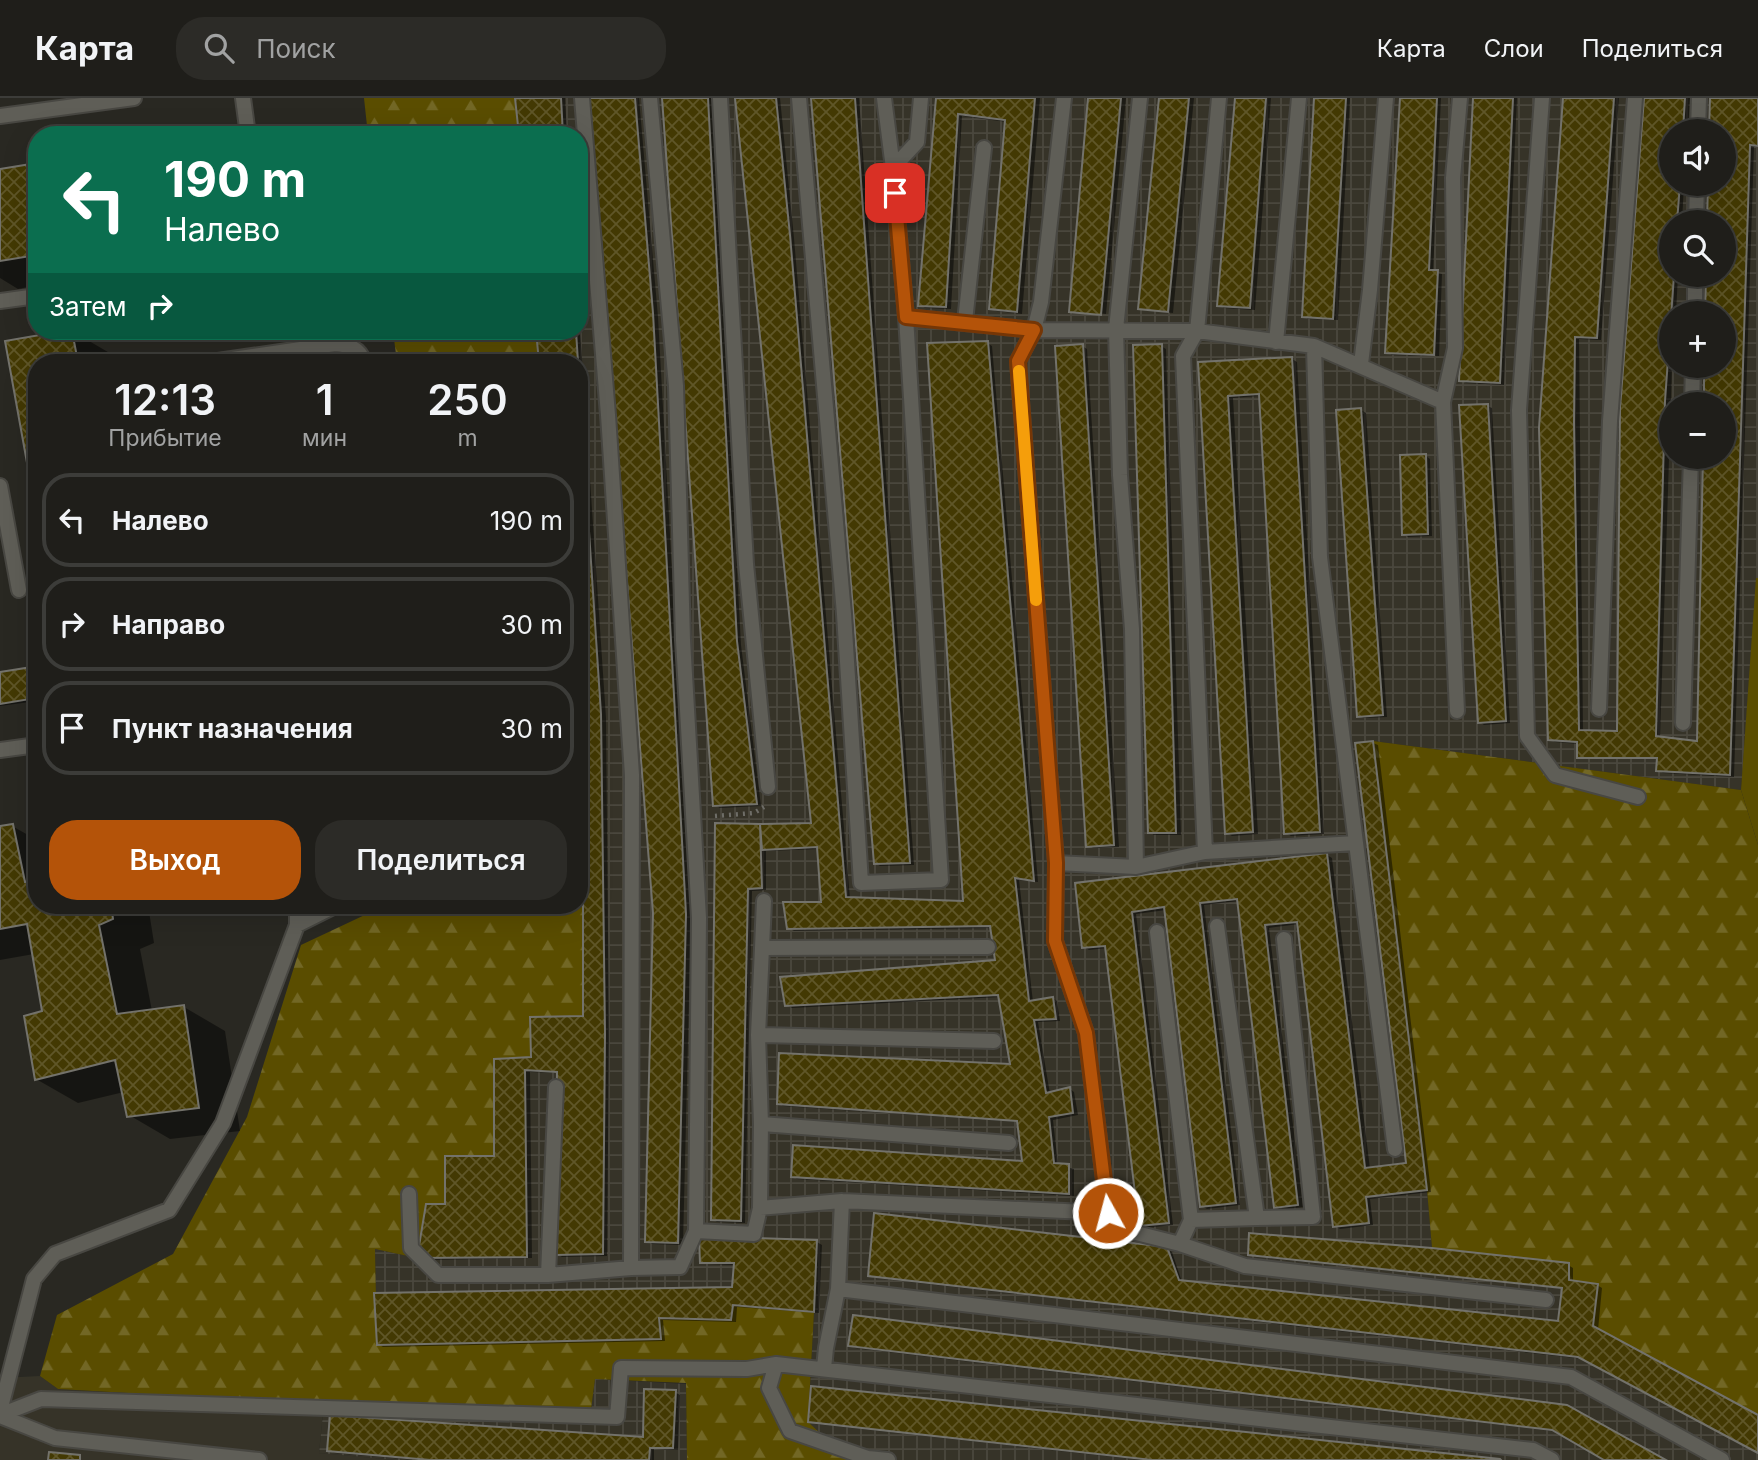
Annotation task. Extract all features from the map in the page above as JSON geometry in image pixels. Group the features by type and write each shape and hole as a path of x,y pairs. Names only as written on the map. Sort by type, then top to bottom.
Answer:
{"lane":[{"path":"0,116 134,98"},
{"path":"243,98 246,126"},
{"path":"582,98 584,126"},
{"path":"408,1194 411,1248 438,1275 548,1275 680,1267 696,1231 699,918 683,639 676,386 650,98"},
{"path":"720,98 746,564 768,788"},
{"path":"799,98 844,614 862,883 941,880 906,317 884,98"},
{"path":"893,168 917,142 921,98"},
{"path":"1064,98 1041,302 1034,330 1018,361 1056,863 1055,941 1086,1033 1108,1213 1124,1230 1180,1244 1245,1266 1546,1300"},
{"path":"1136,867 1132,629 1120,475 1116,329 1140,98"},
{"path":"1205,852 1183,356 1197,331 1219,98"},
{"path":"1276,342 1299,98"},
{"path":"1361,364 1386,98"},
{"path":"1457,711 1443,402 1455,348 1453,178 1460,98"},
{"path":"1542,98 1519,410 1527,736 1555,775 1637,797"},
{"path":"1599,709 1609,421 1636,98"},
{"path":"1698,119 1699,98"},
{"path":"965,321 984,148"},
{"path":"588,172 609,429 632,775 631,1268"},
{"path":"0,301 28,297"},
{"path":"906,317 1034,330 1197,331 1314,346 1361,364 1443,402"},
{"path":"266,354 335,344 349,345 361,354"},
{"path":"1314,346 1320,556 1395,1149"},
{"path":"1683,723 1691,469"},
{"path":"0,486 19,590"},
{"path":"0,750 28,746"},
{"path":"1056,863 1136,867 1205,852 1356,843"},
{"path":"696,1231 754,1234 760,1208 758,1035 764,901"},
{"path":"0,1414 34,1279 55,1254 169,1210 223,1123 297,925 298,914"},
{"path":"297,925 319,914"},
{"path":"1217,926 1256,1218"},
{"path":"1157,932 1191,1220 1180,1244"},
{"path":"1191,1220 1313,1217 1284,939"},
{"path":"762,948 988,947"},
{"path":"758,1035 994,1041"},
{"path":"548,1275 556,1087"},
{"path":"761,1124 1009,1143"},
{"path":"760,1208 842,1201 1108,1213"},
{"path":"824,1368 838,1289 842,1201"},
{"path":"838,1289 1571,1377 1722,1460"},
{"path":"0,1414 41,1399 617,1418 621,1368 747,1369 776,1364 1533,1450 1552,1460"},
{"path":"776,1364 769,1388 790,1431 868,1458 888,1460"},
{"path":"0,1414 55,1438 259,1460"}],"path":[{"path":"693,817 754,814 764,808 768,788"}],"shaded area":[{"path":"515,98 1758,98 1758,578 1741,790 1373,741 1432,1248 1569,1263 1598,1284 1593,1326 1758,1415 1758,1460 850,1460 808,1422 814,1312 733,1305 731,1320 661,1339 377,1345 375,1249 417,1258 445,1156 494,1059 530,1017 583,1015 583,914 588,914 588,354 538,354 537,340 588,340 588,126 518,126"},
{"path":"40,1376 58,1389 324,1404 319,1453 397,1460 0,1460 0,1378"},
{"path":"595,1379 686,1384 687,1460 397,1460 319,1453 324,1404 591,1410"}],"green space":[{"path":"364,98 515,98 518,126 367,126"},
{"path":"394,340 537,340 538,354 396,354"},
{"path":"1758,578 1758,845 1741,790"},
{"path":"1373,741 1741,790 1758,845 1758,1415 1593,1326 1598,1284 1569,1280 1569,1263 1432,1248"},
{"path":"367,914 583,914 583,1016 530,1017 531,1057 495,1059 494,1156 445,1157 445,1204 417,1258 375,1249 377,1345 660,1339 659,1318 731,1320 733,1305 814,1312 808,1422 850,1460 687,1460 686,1383 595,1379 591,1410 324,1404 58,1389 40,1376 57,1315 173,1254 247,1117 301,945"}],"building":[{"path":"515,98 561,98 563,126 518,126"},
{"path":"589,98 635,98 653,313 686,914 678,1243 645,1242 653,913"},
{"path":"662,98 708,98 737,641 757,804 713,806"},
{"path":"735,98 776,98 846,897 963,901 927,343 988,341 1034,881 1015,878 1029,1001 1053,997 1056,1019 1034,1020 1046,1093 1070,1087 1073,1113 1049,1117 1054,1163 1069,1164 1069,1194 791,1177 793,1145 1022,1161 1017,1121 777,1104 779,1053 1010,1064 998,995 785,1006 780,977 995,960 990,926 787,929 783,902 821,902 817,847 762,850 760,824 811,823"},
{"path":"811,98 855,98 910,863 874,864"},
{"path":"936,98 1035,98 1017,312 989,309 1005,120 958,114 946,307 918,306"},
{"path":"1088,98 1121,98 1101,315 1069,312"},
{"path":"1159,98 1189,98 1168,312 1138,309"},
{"path":"1235,98 1266,98 1250,308 1217,306"},
{"path":"1314,98 1346,98 1333,319 1302,317"},
{"path":"1400,98 1437,98 1429,270 1438,270 1434,355 1385,353"},
{"path":"1473,98 1513,98 1500,383 1459,381"},
{"path":"1563,98 1614,98 1597,338 1575,337 1574,422 1579,730 1617,731 1620,408 1644,98 1685,98 1684,119 1659,119 1659,196 1679,196 1678,210 1659,210 1659,287 1673,287 1672,301 1659,301 1659,378 1667,378 1666,392 1659,392 1659,469 1663,469 1656,736 1697,741 1703,469 1736,469 1736,392 1704,392 1704,378 1736,378 1736,301 1705,301 1706,287 1736,287 1736,210 1707,210 1708,196 1736,196 1736,119 1709,119 1710,98 1758,98 1758,146 1750,145 1730,775 1656,771 1657,758 1577,758 1577,742 1548,740 1539,428"},
{"path":"28,164 28,256 0,261 0,169"},
{"path":"28,337 28,340 74,340 76,354 28,354 28,468 5,341"},
{"path":"537,340 577,340 577,354 538,354"},
{"path":"1083,344 1114,845 1086,847 1055,346"},
{"path":"1162,344 1176,833 1148,833 1133,345"},
{"path":"1292,357 1320,832 1284,834 1259,394 1228,396 1253,832 1225,834 1198,362"},
{"path":"1488,404 1506,721 1478,723 1459,405"},
{"path":"1361,408 1383,715 1357,717 1336,410"},
{"path":"1426,454 1428,534 1402,535 1400,455"},
{"path":"588,516 601,714 605,1034 603,1254 555,1255 557,1072 525,1070 527,1257 417,1258 426,1204 445,1204 445,1156 494,1156 494,1059 531,1057 530,1017 583,1016 583,914 588,914"},
{"path":"28,668 28,699 0,704 0,672"},
{"path":"1373,741 1427,1190 1366,1197 1369,1223 1333,1227 1297,922 1265,925 1298,1205 1274,1208 1237,899 1200,903 1236,1203 1200,1207 1164,907 1132,912 1169,1223 1139,1226 1105,946 1082,948 1075,883 1327,853 1365,1168 1406,1163 1355,743"},
{"path":"715,823 760,824 762,888 748,889 741,1221 711,1220"},
{"path":"13,824 25,882 28,882 28,914 112,914 113,919 99,925 117,1014 184,1005 199,1108 127,1117 115,1060 35,1080 24,1016 42,1011 27,924 0,929 0,826"},
{"path":"874,1213 1167,1247 1179,1280 1558,1321 1562,1288 1248,1255 1249,1233 1432,1248 1569,1263 1569,1280 1598,1284 1593,1326 1758,1415 1758,1453 1578,1357 868,1276"},
{"path":"699,1236 817,1240 814,1312 733,1305 731,1320 659,1318 661,1339 377,1345 374,1293 732,1287 734,1263 700,1263"},
{"path":"853,1315 1567,1405 1666,1460 1604,1460 1552,1430 848,1346"},
{"path":"811,1386 1501,1460 1152,1460 808,1422"},
{"path":"644,1389 676,1390 673,1448 650,1448 649,1460 430,1460 327,1451 330,1415 643,1437"},
{"path":"49,1452 80,1455 80,1460 48,1460"}],"slow traffic":[{"path":"1019,371 1036,600"}],"route":[{"path":"895,193 906,317 1034,330 1018,361 1056,863 1055,941 1086,1033 1108,1213"}]}
